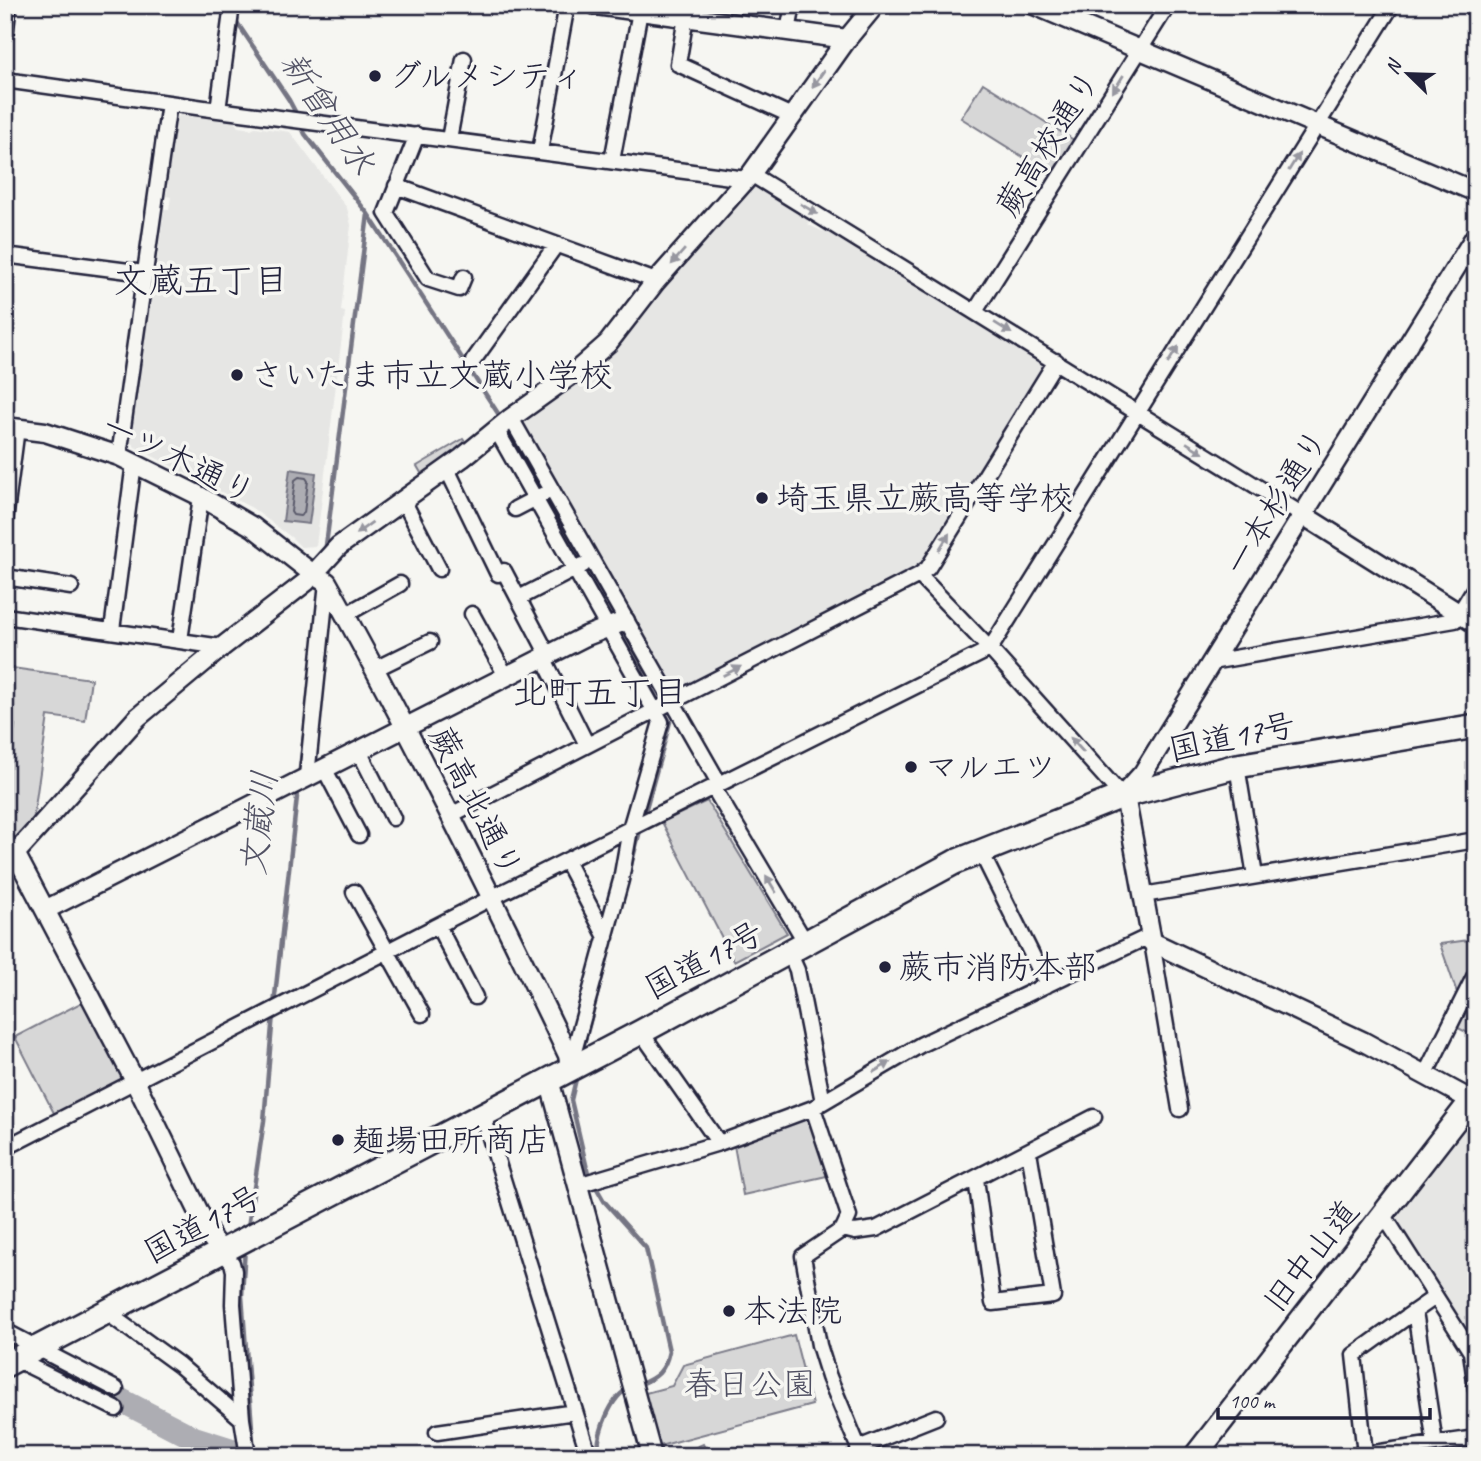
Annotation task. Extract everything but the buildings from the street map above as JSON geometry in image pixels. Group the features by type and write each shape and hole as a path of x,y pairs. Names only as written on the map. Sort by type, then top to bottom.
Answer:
{"highway":[{"name":"国道17号","path":"16,1357 641,1032 955,862 1122,796 1237,766 1476,726"}],"main road":[{"name":"旧中山道","path":"1195,1456 1473,1097"}],"street":[{"path":"5,36 9,5"},
{"path":"218,110 232,5"},
{"path":"540,151 567,5"},
{"path":"597,5 847,39"},
{"path":"788,31 793,5"},
{"path":"301,779 320,576 333,553 574,373 608,343 656,281 748,176 847,39 875,5"},
{"path":"1034,5 1476,191"},
{"name":"蕨高校通り","path":"976,310 1168,5"},
{"path":"5,1148 491,898 989,649 1392,5"},
{"path":"612,161 640,11"},
{"path":"687,17 678,64 792,116"},
{"path":"449,139 464,59"},
{"path":"5,80 310,122 748,176 976,310 1476,624"},
{"path":"112,630 144,273 169,103"},
{"path":"417,135 386,213 428,279 459,289 464,277"},
{"path":"396,187 656,281"},
{"name":"一本杉通り","path":"1122,796 1143,773 1476,235"},
{"path":"473,361 556,245"},
{"path":"5,255 144,273"},
{"path":"449,816 919,575 928,568 1056,361"},
{"path":"504,424 663,706 716,785 797,948 797,970 818,1105 849,1216 843,1229 803,1256 823,1357 860,1452 936,1417"},
{"path":"5,521 11,427"},
{"name":"一ツ木通り","path":"11,427 45,432 126,459 253,527 320,576"},
{"path":"447,469 501,572 519,598 587,745"},
{"path":"515,509 543,494"},
{"path":"180,640 201,497"},
{"path":"403,500 439,569"},
{"path":"519,598 583,565"},
{"path":"919,575 1122,796 1127,807 1148,940 1180,1109"},
{"path":"248,1456 242,1419 233,1304 232,1263 238,1242 212,1239 47,909 9,853 138,717 222,647 320,576"},
{"name":"蕨高北通り","path":"320,576 345,615 406,728 568,1055 576,1064"},
{"path":"5,577 71,587"},
{"path":"345,615 400,584"},
{"path":"1211,662 1455,620 1476,586"},
{"path":"472,614 506,677"},
{"path":"5,616 222,647"},
{"path":"47,909 546,656 617,624"},
{"path":"375,669 430,642"},
{"path":"576,1064 632,828 662,722 663,706"},
{"path":"359,751 393,818"},
{"path":"1237,766 1255,876"},
{"path":"324,768 359,835"},
{"path":"1143,895 1476,840"},
{"path":"981,852 1047,985"},
{"path":"566,861 606,937"},
{"path":"354,892 422,1014"},
{"path":"438,926 475,996"},
{"path":"588,1182 719,1143 818,1105 922,1044 1148,940 1364,1041 1425,1075 1473,1097"},
{"path":"1425,1075 1476,973"},
{"path":"641,1032 719,1143"},
{"path":"549,1080 588,1182 630,1377 652,1456"},
{"path":"483,1115 589,1456"},
{"path":"843,1229 855,1232 876,1229 1094,1117"},
{"path":"976,1179 993,1303 1053,1296 1028,1151"},
{"path":"1382,1214 1471,1352 1476,1389"},
{"path":"1435,1297 1354,1355 1359,1455 1476,1438"},
{"path":"1415,1311 1436,1444"},
{"path":"106,1312 179,1365 242,1419"},
{"path":"5,1331 16,1357 116,1409"},
{"path":"16,1357 116,1389"},
{"path":"437,1432 575,1412"}],"shaded area":[{"name":"さいたま市立文蔵小学校","path":"180,115 234,121 238,127 290,132 347,208 351,225 341,311 345,312 316,546 301,547 252,508 135,447 128,438 148,291 153,291 164,209 169,209 171,197 166,196 168,185 163,184 174,120"},
{"name":"埼玉県立蕨高等学校","path":"757,186 806,216 809,225 831,232 1046,366 920,568 679,693 668,689 519,428 522,416 664,282 749,187"},
{"path":"1476,1109 1476,1344 1392,1218"}],"green space":[{"path":"983,83 1077,142 1055,177 961,118"},
{"path":"463,439 469,447 424,478 417,466"},
{"path":"5,667 91,679 85,721 48,716 33,821 18,840 8,833 5,820 5,794 15,725 5,723"},
{"path":"707,801 787,933 734,961 662,822"},
{"path":"1476,939 1476,1037 1454,1026 1462,1007 1440,944"},
{"path":"92,997 135,1081 58,1121 15,1037"},
{"path":"807,1114 831,1175 743,1195 734,1145"},
{"name":"春日公園","path":"794,1335 812,1405 656,1447 642,1394 672,1386 683,1365"},
{"path":"703,1444 708,1456 675,1456"}],"water":[{"path":"290,469 316,473 309,524 283,521"}],"waterway":[{"name":"新曾用水","path":"234,18 298,117"},
{"path":"301,125 305,134 368,214 503,421"},
{"name":"文蔵川","path":"325,553 368,214"},
{"path":"507,429 613,620"},
{"path":"618,627 670,722 643,819"},
{"name":"文蔵川","path":"299,776 304,736"},
{"name":"文蔵川","path":"274,1005 298,788"},
{"path":"582,1052 641,827"},
{"name":"文蔵川","path":"248,1227 264,1121 273,1014"},
{"path":"577,1075 571,1100 588,1173 604,1201 646,1248 669,1351 659,1373 638,1385"},
{"name":"文蔵川","path":"245,1247 242,1296 253,1441"},
{"path":"57,1367 194,1438 235,1451 236,1456"},
{"path":"599,1456 599,1438 606,1417 617,1399 630,1388"}],"place":[{"name":"グルメシティ","path":"375,76"},
{"name":"さいたま市立文蔵小学校","path":"237,375"},
{"name":"埼玉県立蕨高等学校","path":"762,498"},
{"name":"マルエツ","path":"911,767"},
{"name":"蕨市消防本部","path":"885,967"},
{"name":"麺場田所商店","path":"338,1140"},
{"name":"本法院","path":"729,1311"}],"district":[{"name":"文蔵五丁目","path":"201,280"},
{"name":"北町五丁目","path":"600,692"}]}
